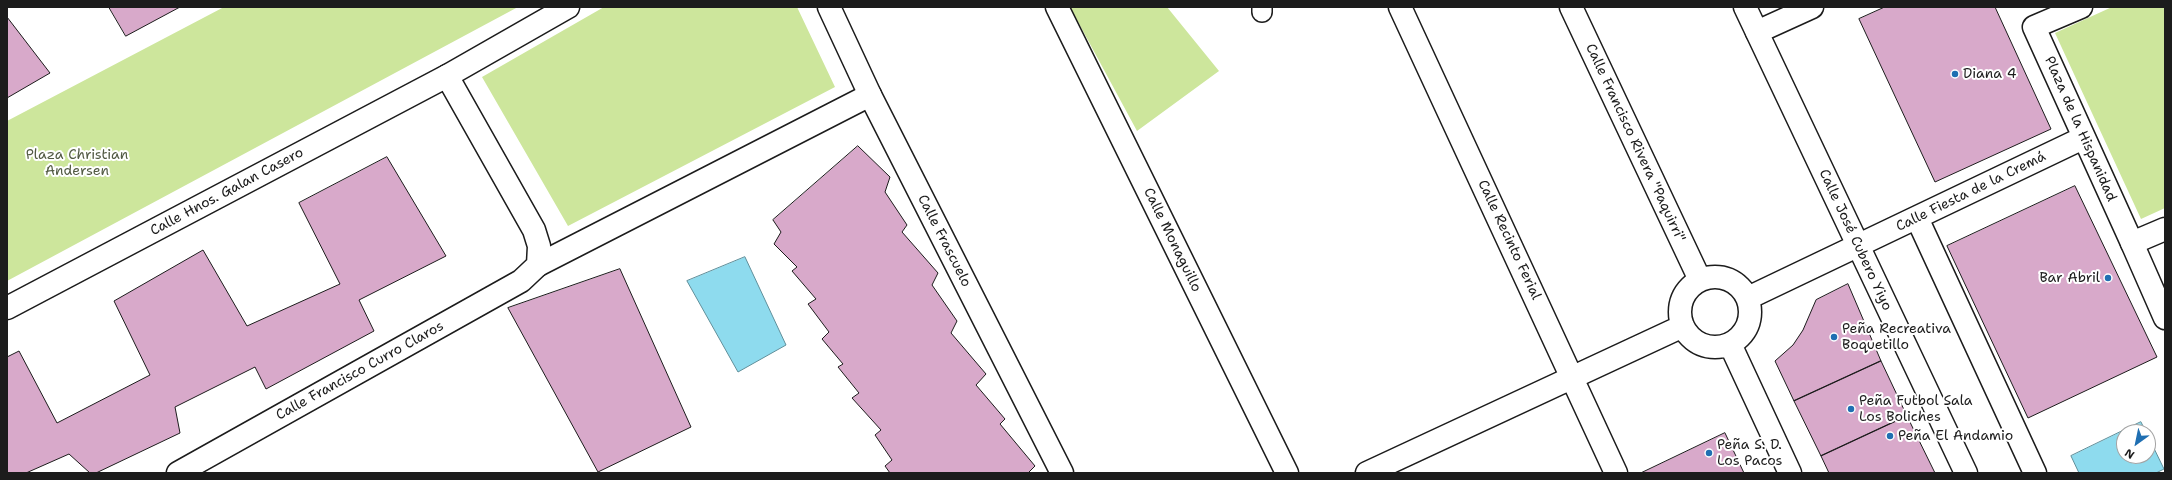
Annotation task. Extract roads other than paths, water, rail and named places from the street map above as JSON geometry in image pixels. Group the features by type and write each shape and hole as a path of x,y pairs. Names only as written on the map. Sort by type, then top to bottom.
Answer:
{"street":[{"name":"Calle Hnos. Galan Casero","path":"7,308 447,76 568,7"},
{"name":"Calle Frascuelo","path":"829,7 870,95 1062,473"},
{"name":"Calle Monaguillo","path":"1057,7 1286,473"},
{"name":"Calle Recinto Ferial","path":"1400,7 1573,377 1616,473"},
{"name":"Calle Francisco Rivera \"Paquirri\"","path":"1571,7 1700,280"},
{"name":"Calle José Cubero Yiyo","path":"1745,7 1966,473"},
{"path":"1756,32 1812,7"},
{"name":"Plaza de la Hispanidad","path":"2081,7 2056,12 2034,27 2165,318"},
{"path":"447,76 534,230 539,246 538,265"},
{"name":"Calle Francisco Curro Claros","path":"178,473 521,281 538,265 870,95"},
{"name":"Calle Fiesta de la Cremá","path":"1748,298 2083,138"},
{"path":"1917,218 2035,473"},
{"path":"2132,243 2165,229"},
{"path":"1716,277 1733,281 1742,288 1748,298 1750,308 1746,330 1739,338 1730,344 1719,347 1697,343 1683,326 1680,316 1684,294 1691,286 1700,280 1716,277"},
{"path":"1367,473 1683,326"},
{"path":"1730,344 1790,473"}],"water":[{"path":"745,257 786,345 738,372 687,281"},
{"path":"2116,434 2116,464 2156,464 2156,452 2164,469 2156,473 2079,473 2071,456"}],"place":[{"name":"Diana 4","path":"1955,74"},
{"name":"Bar Abril","path":"2108,278"},
{"name":"Peña Recreativa Boquetillo","path":"1834,337"},
{"name":"Peña Futbol Sala Los Boliches","path":"1851,409"},
{"name":"Peña El Andamio","path":"1890,436"},
{"name":"Peña S. D. Los Pacos","path":"1709,453"}],"park label":[{"name":"Plaza Christian Andersen","path":"77,164"}]}
